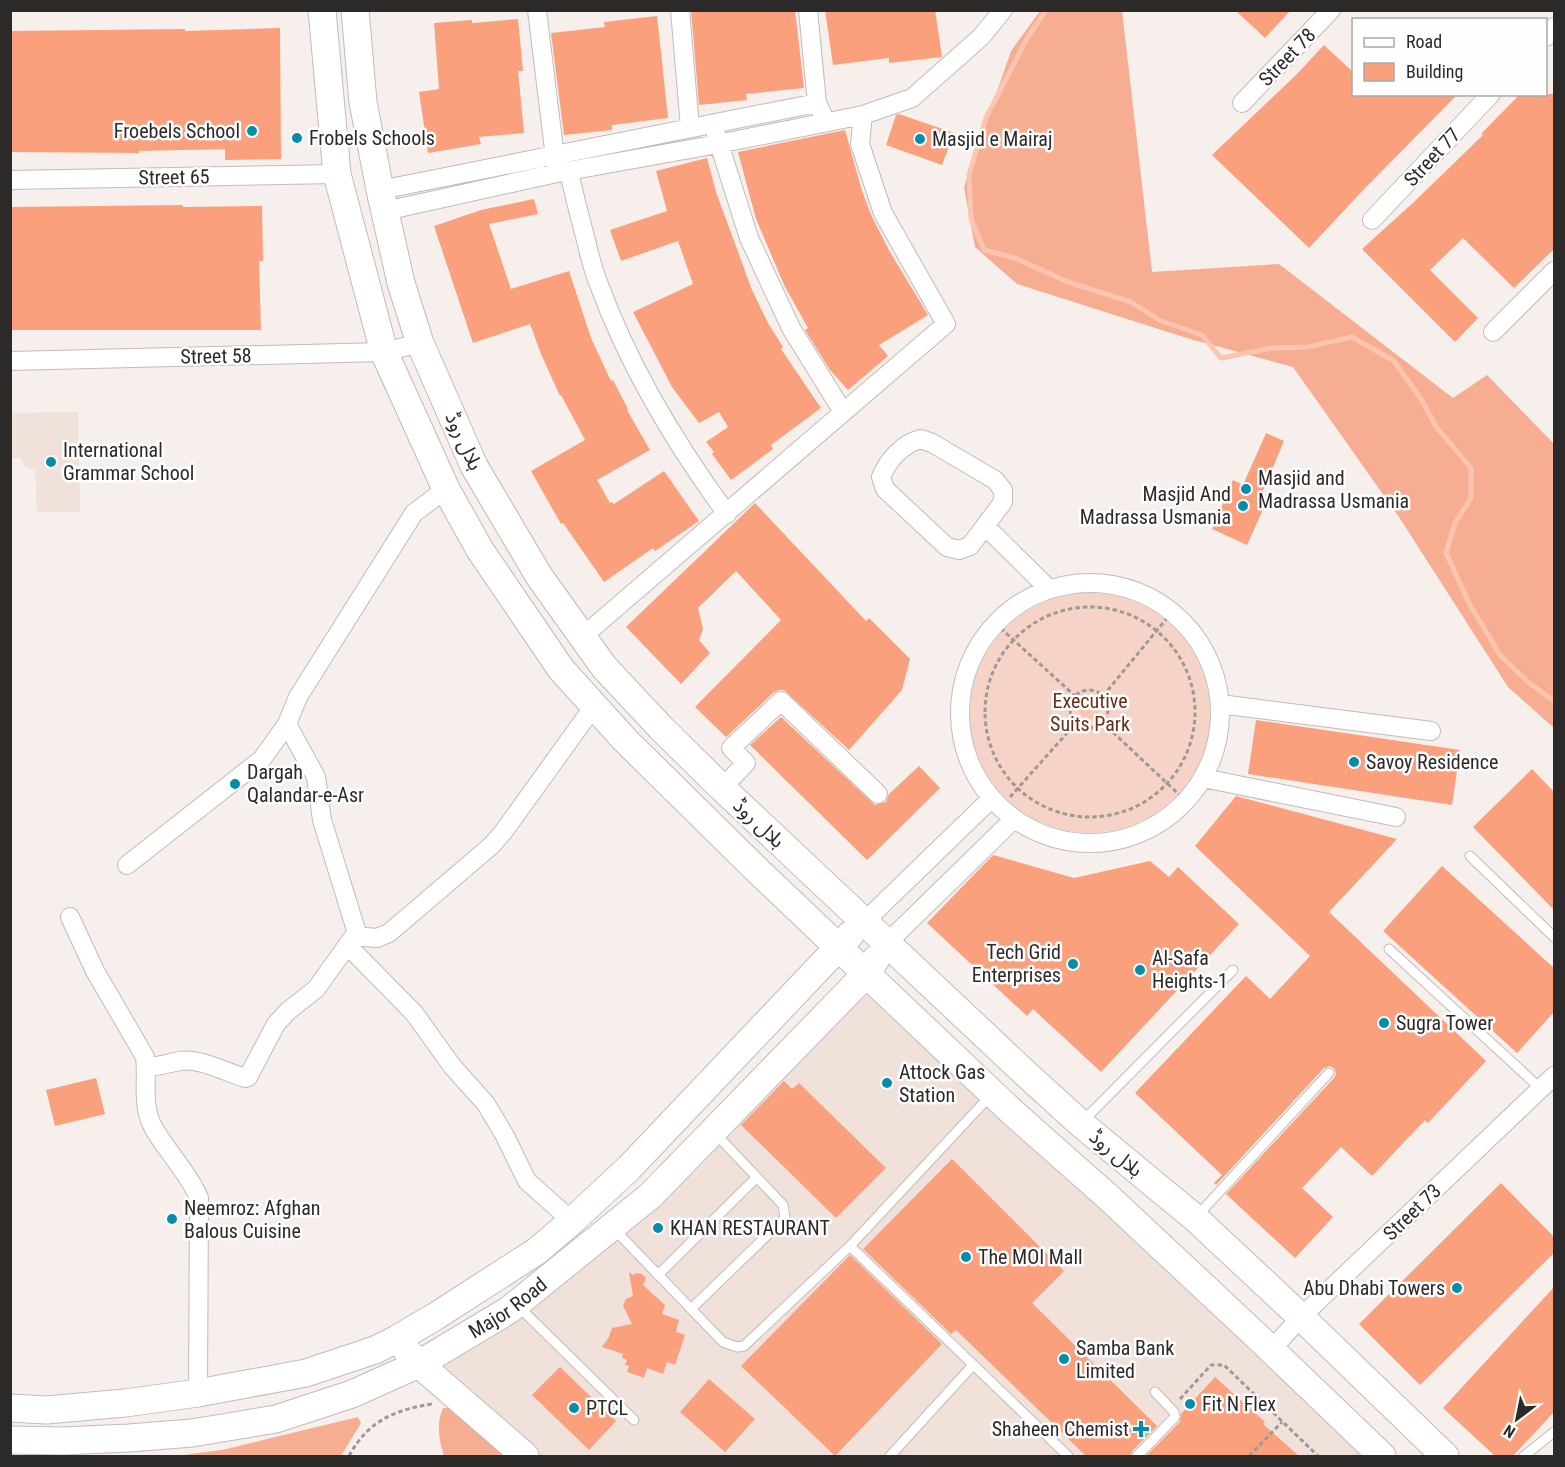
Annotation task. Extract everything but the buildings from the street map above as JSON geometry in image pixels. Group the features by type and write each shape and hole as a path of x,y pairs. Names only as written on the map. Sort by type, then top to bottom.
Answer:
{"street":[{"name":"ہلال روڈ","path":"322,10 337,174 384,352 446,489 480,550 561,669 680,795 993,1094 1107,1196 1382,1456"},
{"name":"ہلال روڈ","path":"355,10 363,102 382,201 401,283 420,343 474,466 539,576 604,667 722,788 887,944 1080,1124 1195,1218 1445,1456"},
{"path":"537,10 561,167 597,280 617,330 666,425 695,470 728,514"},
{"path":"680,10 690,128"},
{"path":"808,10 817,103 827,123"},
{"path":"382,201 561,167 718,144 863,115 912,98 981,37 1003,10"},
{"name":"Street 78","path":"1242,103 1331,10"},
{"name":"Street 77","path":"1372,220 1489,96"},
{"path":"561,167 690,128 817,103"},
{"path":"582,637 728,514 946,324 883,213 860,144 863,115"},
{"path":"713,123 754,248 791,328 843,412"},
{"name":"Street 65","path":"10,180 337,174"},
{"path":"1493,332 1554,271"},
{"name":"Street 58","path":"10,361 384,352 420,343"},
{"path":"921,438 995,480 1003,490 1003,502 986,526 970,546 959,550 947,547 885,489 881,477 886,464 910,442 921,438"},
{"path":"127,865 262,759 287,724 298,697 414,513 446,489"},
{"path":"986,526 1049,589"},
{"path":"1081,583 1114,585 1145,595 1172,612 1197,638 1213,669 1220,704 1217,742 1203,778 1186,801 1157,825 1122,839 1085,843 1048,836 1002,808 971,766 968,757 960,729 961,691 973,654 995,623 1020,602 1049,589 1081,583"},
{"path":"722,788 746,763 731,748 781,701 878,794"},
{"path":"1220,704 1431,731"},
{"path":"351,941 377,938 389,933 483,854 504,831 594,706"},
{"path":"146,1067 158,1067 181,1061 199,1063 248,1077 276,1024 288,1011 316,989 351,941 356,930 322,820 316,777 287,724"},
{"path":"1203,778 1396,818"},
{"path":"864,922 1002,808"},
{"path":"887,944 1002,808"},
{"path":"70,916 95,971 141,1048 146,1067 144,1088 152,1125 194,1185 199,1198 198,1393"},
{"name":"Major Road","path":"10,1408 46,1410 126,1403 198,1393 306,1373 375,1350 397,1339 537,1251 572,1221 629,1168 838,946 864,922"},
{"path":"351,941 414,1013 452,1066 486,1104 505,1136 526,1181 572,1221"},
{"name":"Major Road","path":"10,1440 129,1438 192,1432 276,1419 352,1394 451,1347 517,1304 650,1196 867,973 887,944"},
{"name":"Street 73","path":"1271,1350 1301,1317 1548,1082"},
{"path":"397,1339 419,1364 525,1456"},
{"path":"46,1410 48,1440"}],"lane":[{"path":"1470,856 1554,938"},
{"path":"1389,949 1548,1082"},
{"path":"1080,1124 1233,970"},
{"path":"1195,1218 1329,1073"},
{"path":"612,1227 723,1342 737,1347 744,1346 850,1246 993,1094"},
{"path":"691,1309 785,1218 783,1205 714,1131"},
{"path":"658,1275 756,1178"},
{"path":"850,1246 1068,1456"},
{"path":"517,1304 634,1420"},
{"path":"890,1456 973,1365"},
{"path":"1137,1456 1175,1417 1174,1412 1155,1392"},
{"path":"1524,1456 1554,1432"}],"path":[{"path":"1099,606 1120,611 1130,614 1157,630 1176,651 1190,677 1196,705 1194,733 1184,760 1168,784 1142,804 1110,816 1077,816 1045,807 1018,788 998,762 986,731 985,709 985,698 994,667 1013,639 1038,620 1067,608 1099,606"},
{"path":"1103,696 1172,612"},
{"path":"995,623 1075,696"},
{"path":"1089,690 1094,690 1103,696 1108,709 1102,722 1089,727 1076,723 1070,710 1075,696 1089,690"},
{"path":"1102,722 1186,801"},
{"path":"1002,808 1076,723"},
{"path":"1173,1407 1210,1365 1224,1365 1318,1456"},
{"path":"349,1456 359,1440 385,1417 424,1405 462,1402"},
{"path":"1249,1456 1282,1422"}],"shaded area":[{"path":"1040,11 1122,11 1152,272 1279,264 1453,398 1487,375 1554,444 1554,728 1508,687 1399,517 1293,367 1190,339 1017,284 975,247 964,187 1011,51"},
{"name":"International Grammar School","path":"78,412 80,512 37,512 35,470 25,467 21,458 11,458 11,413"},
{"path":"1089,699 1096,702 1099,709 1096,716 1089,719 1082,716 1079,709 1082,702"},
{"path":"867,973 1381,1456 523,1456 422,1367 591,1244"},
{"path":"443,1408 452,1408 514,1456 444,1456 439,1432"},
{"path":"358,1417 361,1423 341,1456 176,1456 222,1450"}],"green space":[{"name":"Executive Suits Park","path":"1090,593 1113,595 1136,602 1157,613 1175,628 1190,646 1201,667 1208,690 1210,713 1208,736 1201,759 1190,780 1175,798 1157,813 1136,824 1113,831 1090,833 1067,831 1044,824 1023,813 1005,798 990,780 979,759 972,736 970,713 972,690 979,667 990,646 1005,628 1023,613 1044,602 1067,595"}],"waterway":[{"path":"1046,10 1026,40 986,118 969,175 971,219 984,250 1015,258 1068,282 1131,302 1161,321 1202,335 1221,358 1272,348 1308,347 1352,337 1394,361 1421,399 1437,428 1471,468 1471,498 1455,523 1446,553 1469,603 1500,655 1528,682 1554,701"}],"place":[{"name":"Froebels School","path":"252,131"},
{"name":"Frobels Schools","path":"297,138"},
{"name":"Masjid e Mairaj","path":"920,139"},
{"name":"International Grammar School","path":"51,462"},
{"name":"Masjid and Madrassa Usmania","path":"1246,489"},
{"name":"Masjid And Madrassa Usmania","path":"1243,506"},
{"name":"Savoy Residence","path":"1354,762"},
{"name":"Dargah Qalandar-e-Asr","path":"235,784"},
{"name":"Tech Grid Enterprises","path":"1073,964"},
{"name":"Al-Safa Heights-1","path":"1140,970"},
{"name":"Sugra Tower","path":"1384,1023"},
{"name":"Attock Gas Station","path":"887,1083"},
{"name":"Neemroz: Afghan Balous Cuisine","path":"172,1219"},
{"name":"KHAN RESTAURANT","path":"658,1228"},
{"name":"The MOI Mall","path":"966,1257"},
{"name":"Abu Dhabi Towers","path":"1457,1288"},
{"name":"Samba Bank Limited","path":"1064,1359"},
{"name":"Fit N Flex","path":"1190,1404"},
{"name":"PTCL","path":"574,1408"},
{"name":"Shaheen Chemist","path":"1141,1429"}]}
